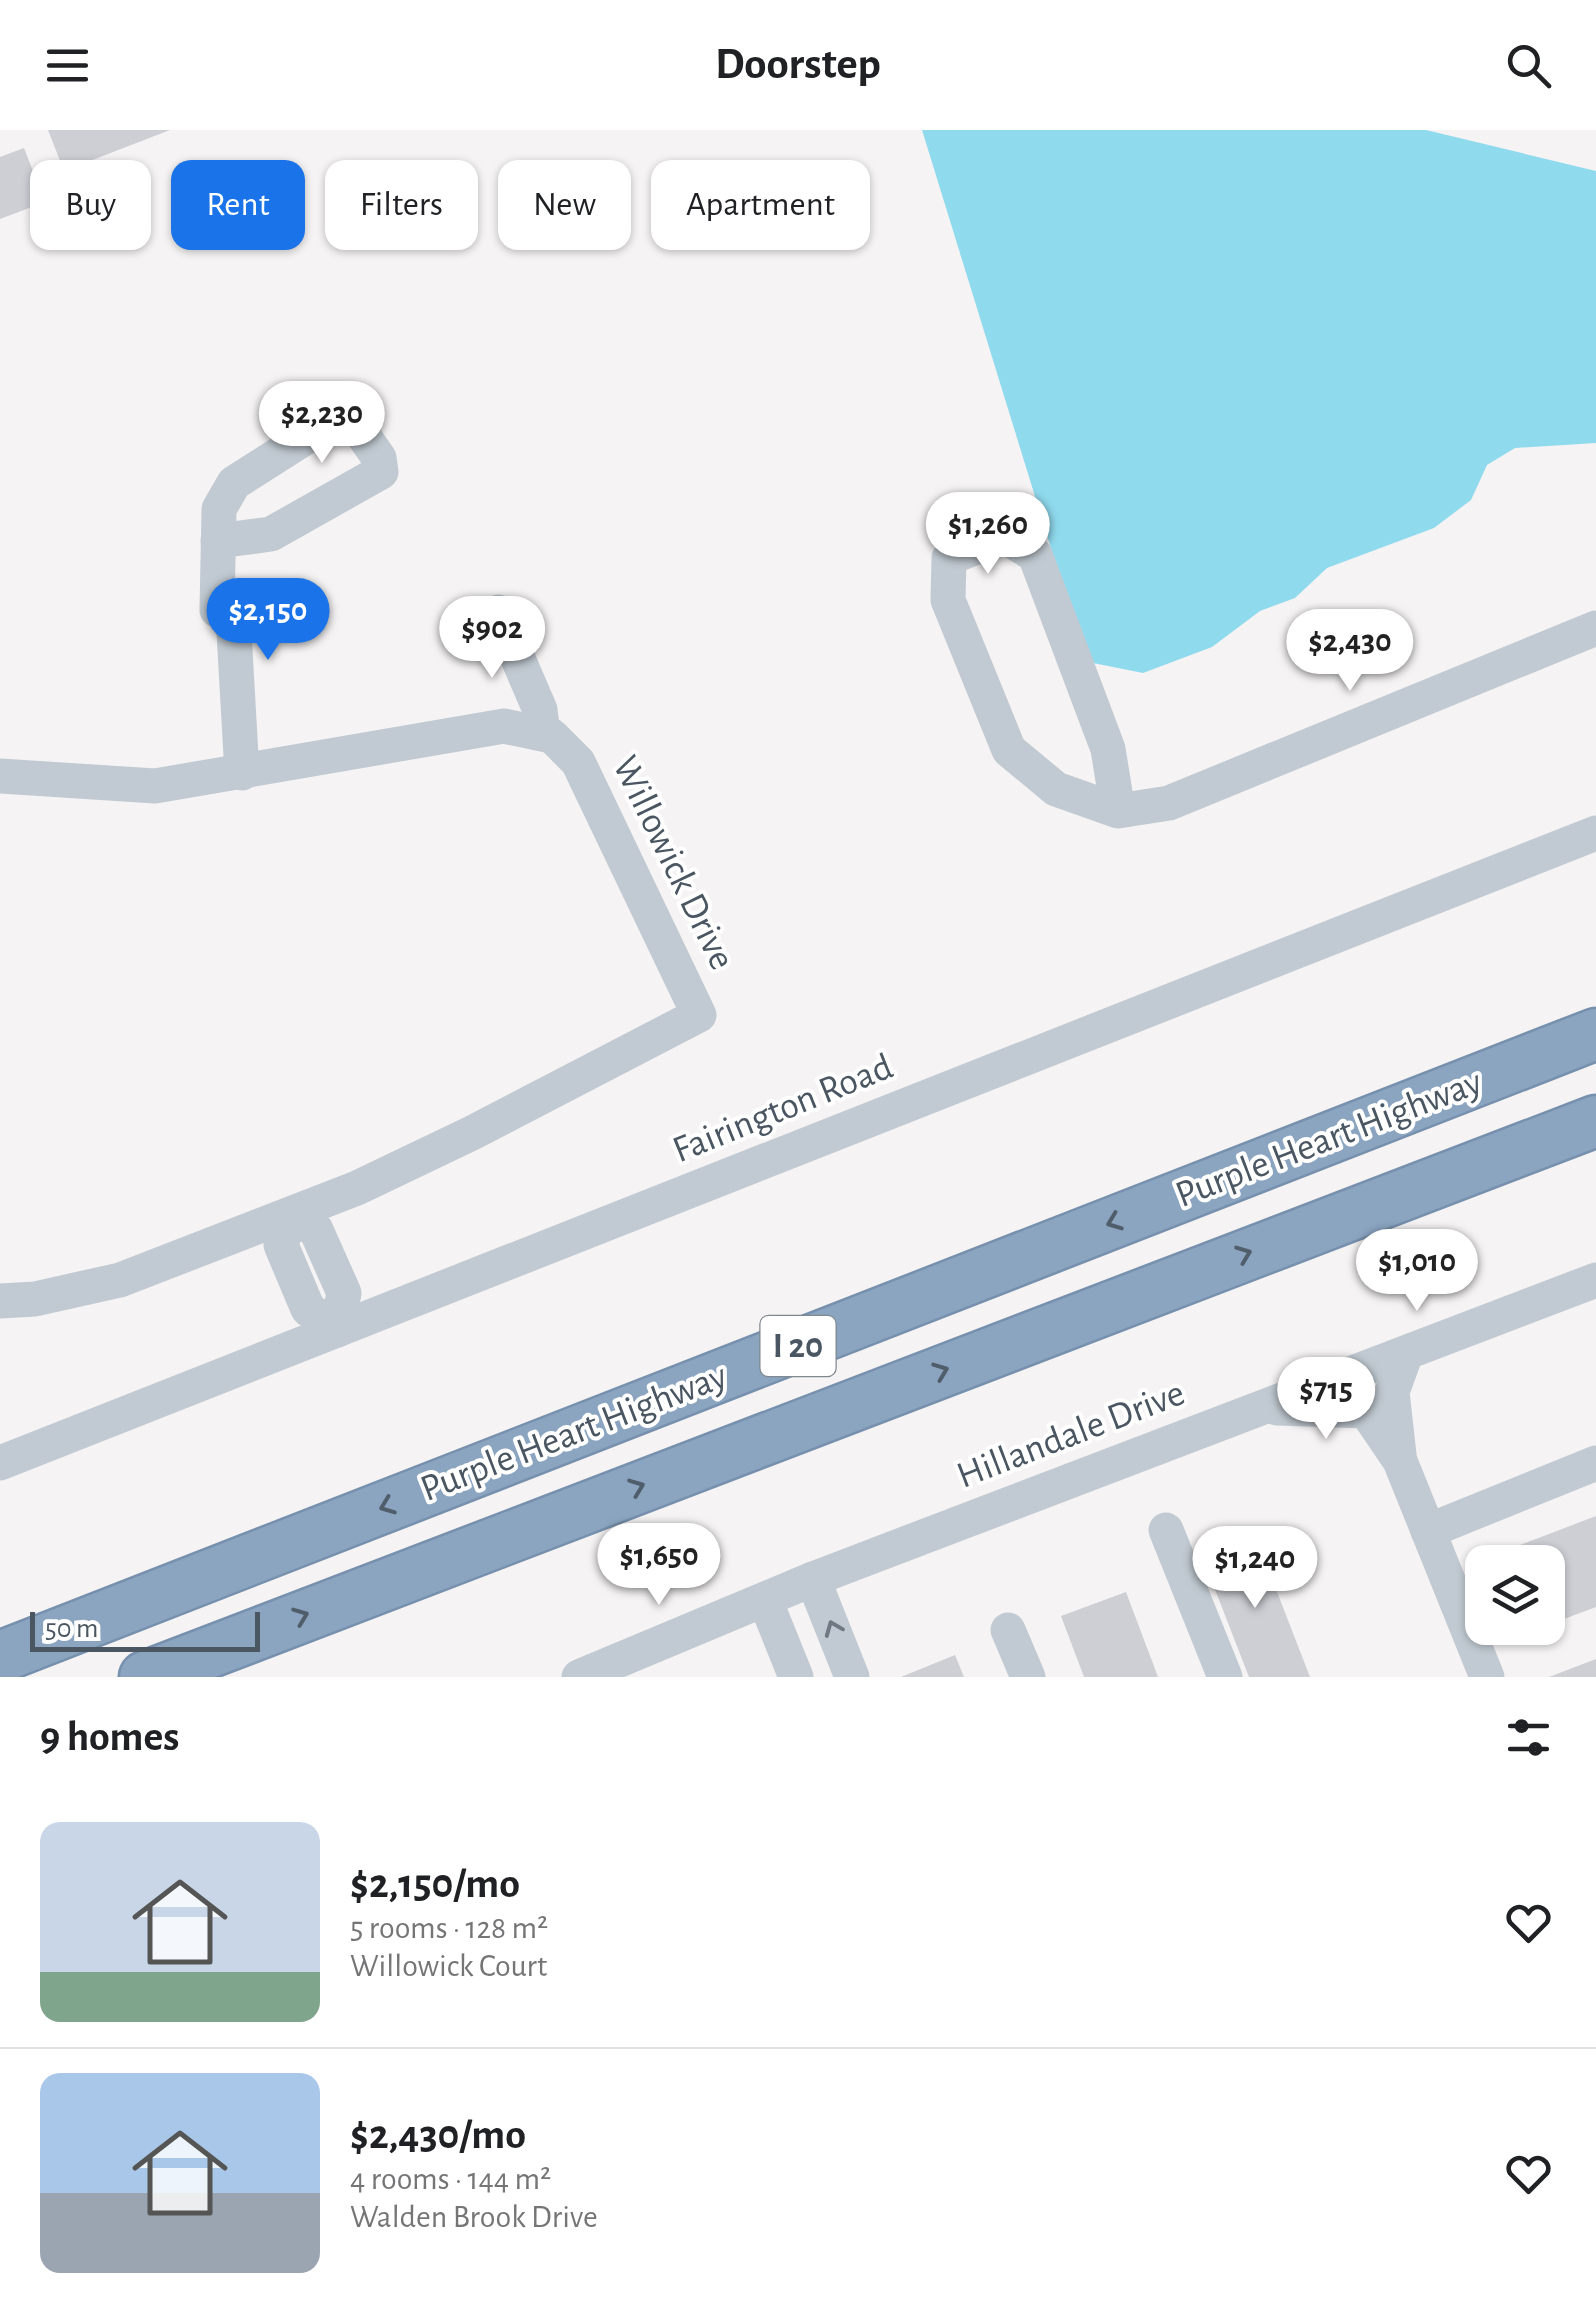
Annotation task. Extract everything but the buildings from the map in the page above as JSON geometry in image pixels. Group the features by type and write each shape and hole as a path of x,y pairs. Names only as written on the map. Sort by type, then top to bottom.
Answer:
{"highway":[{"name":"Purple Heart Highway","path":"0,1657 1596,1034"},
{"name":"Purple Heart Highway","path":"145,1677 1596,1121"}],"street":[{"path":"1118,811 1108,749 1035,555 1004,536 949,558 948,600 1009,750 1056,789 1118,811 1169,804 1596,628"},
{"path":"218,540 216,610 233,615 242,773"},
{"path":"0,776 155,786 504,726 543,734 540,710 498,612"},
{"name":"Willowick Drive","path":"0,1300 35,1299 120,1280 357,1188 700,1015 578,762 552,736 543,734"},
{"name":"Fairington Road","path":"0,1463 1596,833"},
{"path":"290,1215 281,1245 308,1308 337,1330"},
{"name":"Hillandale Drive","path":"579,1677 813,1579 1596,1280"},
{"path":"1400,1461 1392,1392 1406,1352"},
{"path":"1261,1408 1366,1411 1400,1461 1487,1677"},
{"path":"1428,1531 1596,1462"},
{"path":"1166,1530 1225,1677"},
{"path":"813,1579 852,1677"},
{"path":"765,1600 796,1677"},
{"path":"1008,1630 1028,1677"}],"water":[{"path":"922,130 1426,130 1596,171 1596,443 1515,448 1487,465 1471,500 1434,528 1327,568 1295,598 1260,611 1212,647 1143,673 1093,663 1075,626"}]}
